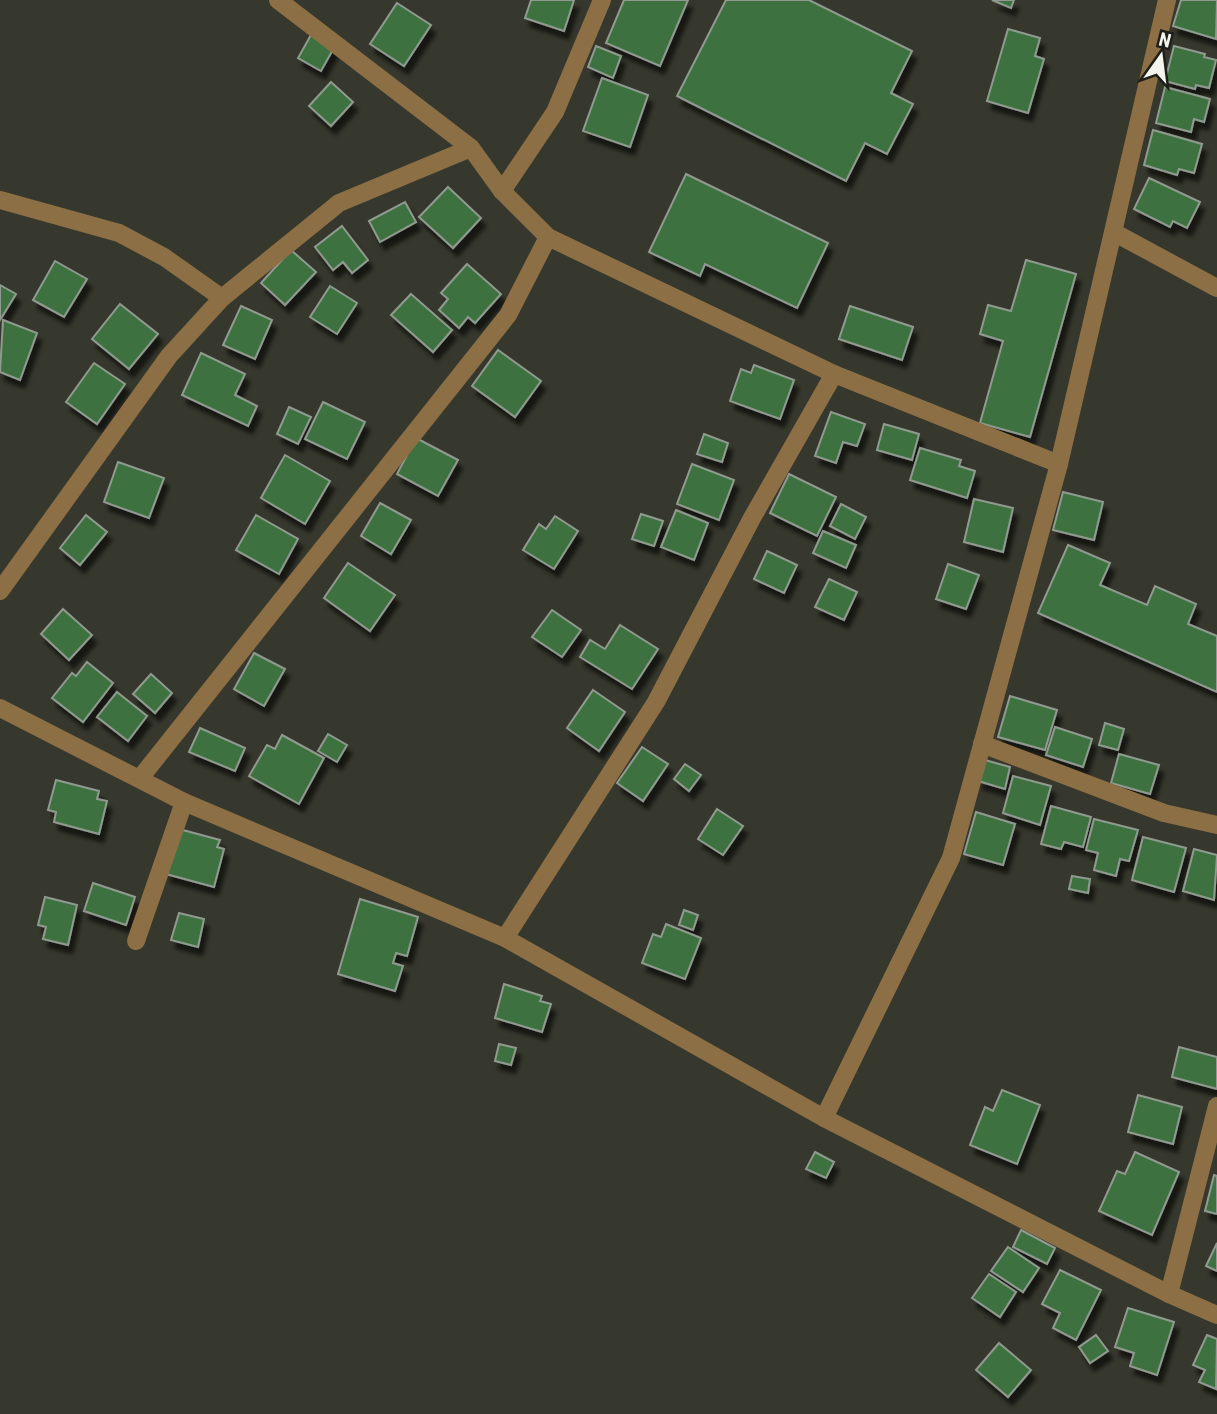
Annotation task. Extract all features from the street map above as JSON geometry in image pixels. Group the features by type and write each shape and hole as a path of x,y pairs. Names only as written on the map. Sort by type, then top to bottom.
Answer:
{"street":[{"path":"278,0 471,148 502,191 548,237 834,374 1059,464"},
{"path":"502,191 555,112 602,0"},
{"path":"824,1118 951,858 1059,464 1115,233 1167,0"},
{"path":"0,591 169,356 222,298 339,203 471,148"},
{"path":"0,200 119,233 164,257 222,298"},
{"path":"1115,233 1217,288"},
{"path":"141,777 508,315 548,237"},
{"path":"505,938 656,702 752,518 834,374"},
{"path":"0,708 141,777 184,802 505,938 824,1118 1170,1294 1217,1315"},
{"path":"982,744 1164,813 1217,825"},
{"path":"136,941 184,802"},
{"path":"1170,1294 1217,1106"}],"building":[{"path":"531,0 574,0 564,31 525,18"},
{"path":"624,0 688,0 660,66 606,43"},
{"path":"726,0 809,0 912,51 891,93 913,104 887,154 865,143 846,181 677,96"},
{"path":"992,0 1014,0 1011,8"},
{"path":"1181,0 1217,0 1216,39 1173,26"},
{"path":"397,3 431,25 404,66 370,44"},
{"path":"1008,29 1040,38 1035,56 1044,59 1028,113 987,101"},
{"path":"312,33 335,46 321,71 298,58"},
{"path":"596,46 621,56 613,78 588,67"},
{"path":"1174,46 1205,54 1204,57 1216,60 1209,88 1196,85 1195,89 1165,81"},
{"path":"602,78 648,95 630,147 583,131"},
{"path":"331,82 353,102 331,126 309,106"},
{"path":"1165,87 1210,99 1204,122 1194,119 1191,132 1156,123"},
{"path":"1153,130 1202,144 1194,173 1179,169 1177,175 1144,165"},
{"path":"686,174 828,243 797,308 705,264 700,276 649,252"},
{"path":"1149,178 1200,202 1187,228 1173,221 1170,227 1134,209"},
{"path":"448,187 481,218 453,248 419,217"},
{"path":"405,202 416,222 380,242 369,221"},
{"path":"342,226 368,260 352,273 343,262 333,270 315,247"},
{"path":"291,250 316,272 285,305 261,283"},
{"path":"1026,260 1076,274 1030,437 980,423 1003,341 980,334 988,305 1011,311"},
{"path":"55,261 87,279 64,317 33,300"},
{"path":"467,264 501,294 475,323 468,317 459,328 439,310 448,299 441,293"},
{"path":"0,285 16,294 0,320"},
{"path":"330,286 357,303 337,334 310,317"},
{"path":"411,294 452,330 433,352 391,315"},
{"path":"120,304 158,334 129,369 92,339"},
{"path":"241,306 272,320 255,359 223,345"},
{"path":"850,306 913,327 902,360 839,339"},
{"path":"3,320 37,333 20,380 0,372"},
{"path":"498,350 541,381 515,417 472,386"},
{"path":"201,353 245,374 235,395 257,406 248,426 182,395"},
{"path":"94,363 125,384 97,424 66,402"},
{"path":"754,365 794,380 780,419 730,401 741,369 751,373"},
{"path":"323,402 365,422 347,459 305,439"},
{"path":"289,407 311,417 298,444 277,434"},
{"path":"831,412 865,424 857,446 843,442 836,463 815,456"},
{"path":"884,424 919,434 912,460 877,450"},
{"path":"704,434 728,443 722,462 697,454"},
{"path":"416,438 458,460 438,496 397,474"},
{"path":"920,448 961,460 959,466 975,471 967,498 910,480"},
{"path":"285,455 330,481 305,524 261,498"},
{"path":"118,462 164,478 149,518 104,502"},
{"path":"692,464 734,480 719,520 677,504"},
{"path":"789,474 836,497 817,536 770,513"},
{"path":"1063,492 1103,502 1094,540 1053,530"},
{"path":"974,499 1013,508 1003,552 964,542"},
{"path":"380,503 411,520 391,554 361,536"},
{"path":"841,504 866,517 855,539 830,526"},
{"path":"676,510 708,523 694,560 661,547"},
{"path":"641,514 663,521 654,546 632,539"},
{"path":"86,515 107,532 80,565 60,548"},
{"path":"256,515 298,539 279,574 236,550"},
{"path":"555,516 578,531 554,569 523,550 539,524 546,529"},
{"path":"823,531 856,545 846,568 813,553"},
{"path":"1068,545 1110,563 1100,585 1147,605 1155,586 1196,604 1188,624 1217,636 1217,692 1038,613"},
{"path":"767,551 797,565 784,593 754,579"},
{"path":"348,563 395,595 370,631 324,598"},
{"path":"948,564 979,575 966,609 936,599"},
{"path":"829,579 857,592 844,620 815,607"},
{"path":"63,609 92,635 69,660 41,634"},
{"path":"552,610 581,630 562,657 532,637"},
{"path":"620,625 658,649 632,689 580,657 590,640 605,649"},
{"path":"254,653 285,669 264,706 234,689"},
{"path":"87,662 113,683 83,722 52,698 72,673 76,676"},
{"path":"151,674 172,693 155,713 133,694"},
{"path":"593,690 625,712 599,751 567,728"},
{"path":"117,692 147,716 128,741 97,717"},
{"path":"1010,696 1057,710 1045,750 998,737"},
{"path":"1105,723 1124,729 1118,750 1099,745"},
{"path":"1055,727 1092,739 1083,767 1046,755"},
{"path":"200,728 245,748 235,771 189,752"},
{"path":"328,734 347,745 337,762 318,751"},
{"path":"282,735 324,758 299,804 249,776 267,745 275,749"},
{"path":"642,747 668,764 643,801 617,783"},
{"path":"1119,754 1159,765 1150,794 1111,783"},
{"path":"985,760 1010,767 1005,789 978,781"},
{"path":"685,764 701,775 689,791 674,779"},
{"path":"1013,776 1051,786 1040,825 1003,813"},
{"path":"56,780 99,791 97,799 107,801 99,834 54,822 56,812 48,810"},
{"path":"1051,806 1091,817 1083,847 1064,842 1061,849 1041,844"},
{"path":"717,809 743,826 723,855 698,839"},
{"path":"976,812 1015,824 1003,865 964,854"},
{"path":"1094,819 1138,830 1129,861 1120,859 1116,876 1094,870 1098,853 1086,850"},
{"path":"179,829 220,840 217,847 224,849 214,887 166,874"},
{"path":"1143,837 1186,848 1174,892 1132,880"},
{"path":"1194,849 1217,855 1214,900 1183,891"},
{"path":"1072,876 1090,879 1088,893 1069,889"},
{"path":"93,883 135,897 126,925 84,911"},
{"path":"45,897 77,905 68,945 43,939 46,927 38,925"},
{"path":"360,899 418,917 407,956 396,953 393,963 403,966 395,991 338,974"},
{"path":"684,910 698,915 693,930 679,925"},
{"path":"179,913 204,919 198,947 171,940"},
{"path":"666,924 701,938 685,979 642,963 653,934 661,937"},
{"path":"504,984 542,996 540,1001 551,1004 542,1032 495,1018"},
{"path":"499,1044 516,1048 511,1065 495,1061"},
{"path":"1179,1047 1217,1057 1217,1089 1172,1077"},
{"path":"1002,1090 1040,1105 1017,1164 970,1145 985,1107 993,1111"},
{"path":"1138,1095 1182,1107 1173,1144 1128,1132"},
{"path":"815,1152 834,1162 826,1178 806,1169"},
{"path":"1135,1152 1179,1172 1152,1235 1099,1211 1117,1171 1125,1174"},
{"path":"1214,1175 1217,1176 1217,1214 1205,1211"},
{"path":"1021,1230 1055,1248 1047,1264 1013,1247"},
{"path":"1217,1243 1217,1271 1206,1266"},
{"path":"1008,1247 1039,1268 1023,1292 991,1271"},
{"path":"1060,1270 1101,1290 1076,1340 1053,1328 1060,1313 1042,1304"},
{"path":"989,1274 1016,1292 1000,1317 972,1298"},
{"path":"1128,1308 1174,1322 1157,1375 1130,1366 1134,1353 1115,1347"},
{"path":"1096,1335 1108,1351 1090,1363 1079,1347"},
{"path":"1207,1335 1217,1339 1216,1389 1199,1382 1205,1370 1193,1365"},
{"path":"999,1343 1031,1370 1008,1397 976,1370"}]}
